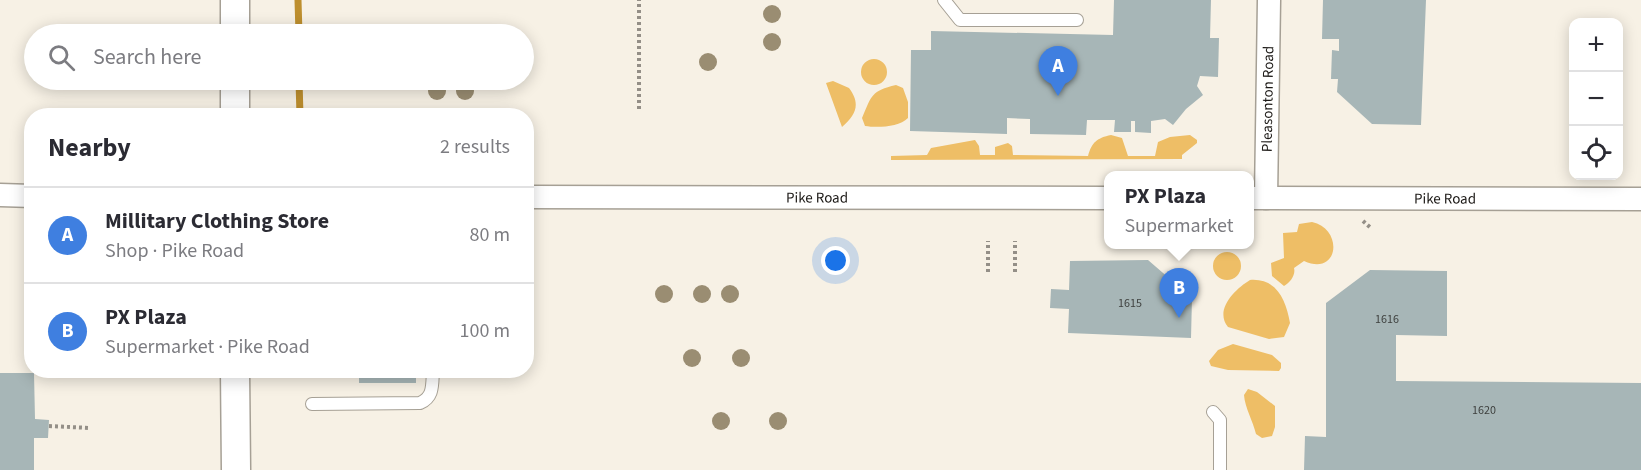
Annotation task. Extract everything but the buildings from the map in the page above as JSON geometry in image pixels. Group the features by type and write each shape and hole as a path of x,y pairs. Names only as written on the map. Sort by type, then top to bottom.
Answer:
{"street":[{"path":"235,0 235,24"},
{"name":"Pleasonton Road","path":"1258,198 1269,0"},
{"path":"235,90 235,108"},
{"path":"0,195 24,196"},
{"name":"Pike Road","path":"534,197 1104,198"},
{"name":"Pike Road","path":"1258,198 1641,199"},
{"path":"235,378 236,470"}],"lane":[{"path":"944,0 960,20 1077,20"},
{"path":"312,404 420,403 428,400 435,378"},
{"path":"1213,412 1220,420 1220,470"}],"path":[{"path":"639,0 639,109"},
{"path":"988,241 988,272"},
{"path":"1015,241 1015,272"},
{"path":"49,426 90,428"}],"shaded area":[{"path":"874,59 883,63 887,72 883,81 874,85 865,81 861,72 865,63"},
{"path":"833,81 849,88 856,104 854,114 842,127 826,83"},
{"path":"896,85 903,88 908,102 908,118 888,126 865,126 862,118 873,95 882,89"},
{"path":"1111,135 1122,138 1128,156 1155,156 1158,142 1170,137 1190,135 1197,140 1197,143 1182,155 1182,159 891,160 891,156 927,155 931,148 975,140 979,146 980,155 995,155 995,147 1008,143 1012,146 1013,155 1088,156 1096,141"},
{"path":"1312,222 1322,226 1329,233 1333,242 1330,258 1325,263 1316,264 1304,261 1294,268 1292,278 1284,286 1272,276 1271,263 1284,258 1283,233 1297,232 1299,224"},
{"path":"1227,252 1237,256 1241,266 1237,276 1227,280 1217,276 1213,266 1217,256"},
{"path":"1250,280 1267,283 1279,292 1286,306 1290,323 1284,337 1269,339 1228,327 1223,314 1228,300"},
{"path":"1233,344 1272,355 1281,363 1281,368 1279,371 1228,370 1211,366 1209,361 1218,350"},
{"path":"1248,389 1257,392 1275,406 1275,427 1272,436 1262,438 1256,434 1244,395"}],"waterway":[{"path":"298,0 299,24"},
{"path":"299,90 300,108"}],"place":[{"name":"Millitary Clothing Store","path":"1058,96"},
{"name":"PX Plaza","path":"1179,318"}]}
